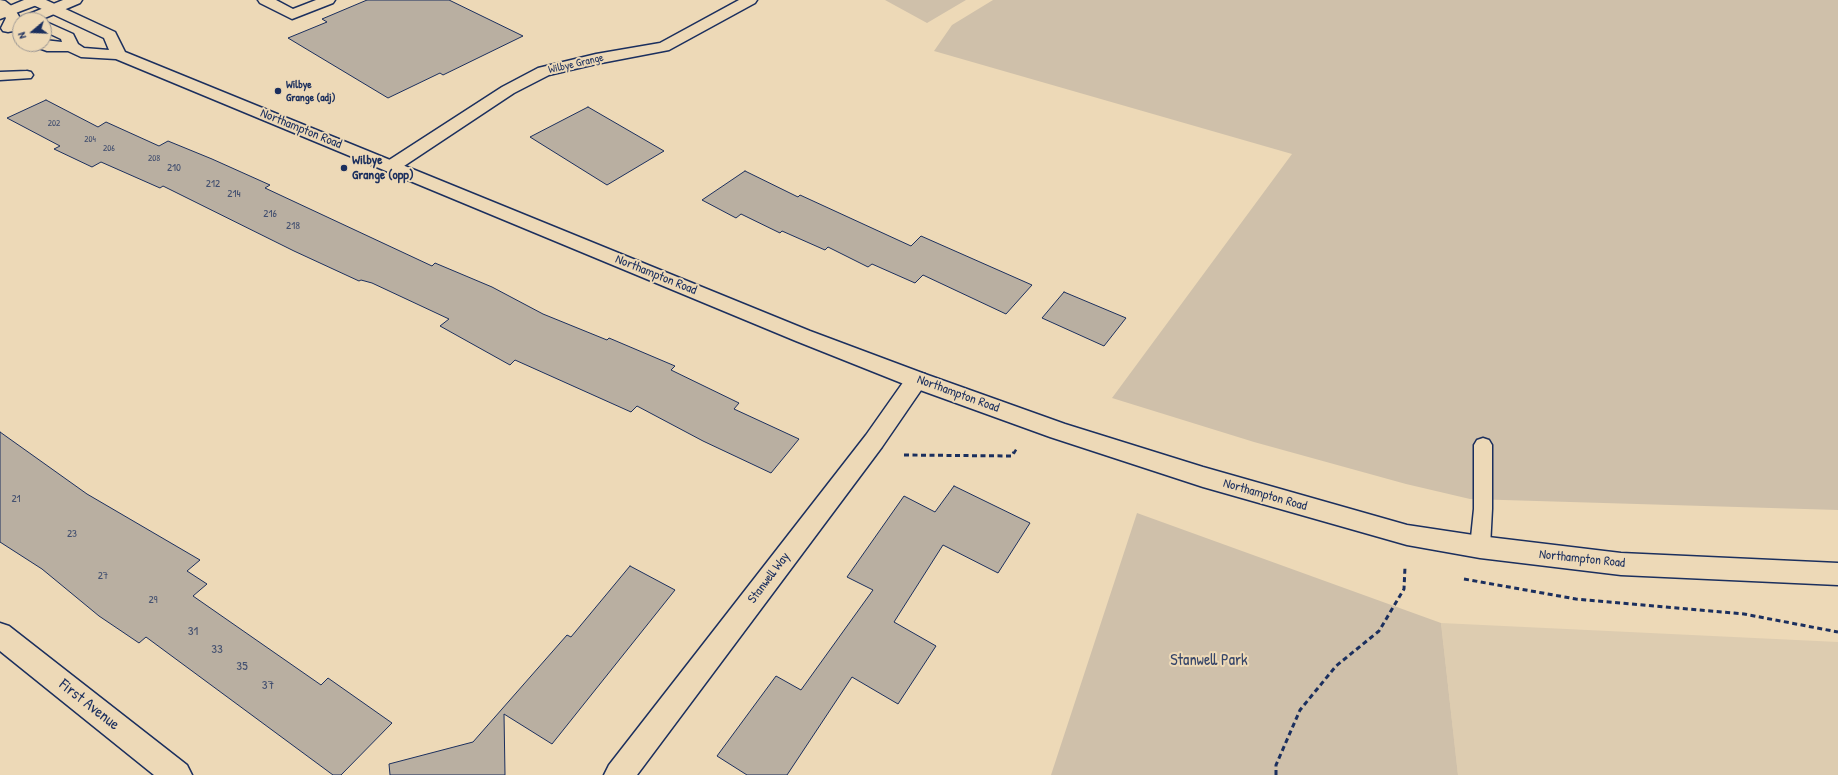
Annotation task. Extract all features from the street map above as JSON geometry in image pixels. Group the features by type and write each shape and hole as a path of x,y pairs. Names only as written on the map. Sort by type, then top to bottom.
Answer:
{"main road":[{"path":"30,12 35,0"},
{"path":"3,10 35,0 110,36 119,55"},
{"path":"47,12 76,0"},
{"path":"265,0 292,15 328,0"},
{"name":"Wilbye Grange","path":"392,166 508,90 544,70 596,58 664,47 750,0"},
{"path":"3,10 12,17"},
{"path":"52,33 68,37 71,47"},
{"name":"Northampton Road","path":"52,46 71,47 81,52 119,55 803,336 917,380 1058,431 1203,477 1407,536 1480,547 1621,564 1838,574"},
{"name":"Stanwell Way","path":"619,775 874,441 917,380"},
{"name":"First Avenue","path":"0,635 177,775"}],"lane":[{"path":"0,76 27,75"},
{"path":"1480,547 1483,508 1483,445"}],"path":[{"path":"899,453 903,455 1012,456 1019,444"},
{"path":"1276,775 1276,765 1300,710 1336,666 1379,631 1404,590 1405,566 1412,567"},
{"path":"1462,579 1576,599 1744,614 1838,632"}],"shaded area":[{"path":"1441,623 1838,642 1838,775 1458,775"}],"green space":[{"path":"885,0 966,0 927,23"},
{"path":"993,0 1838,0 1838,510 1470,499 1406,484 1254,442 1112,398 1292,154 934,51 952,25"},
{"name":"Stanwell Park","path":"1137,513 1441,623 1458,775 1051,775"}],"building":[{"path":"367,0 449,0 523,36 443,75 440,73 388,98 288,38 327,22 322,19"},
{"path":"46,100 98,127 106,122 159,146 168,141 212,159 270,185 265,188 432,266 435,263 492,287 543,314 607,340 609,338 675,366 671,370 739,403 734,409 799,439 771,473 703,441 637,406 631,412 515,360 510,365 440,326 449,319 372,283 361,280 359,281 294,251 163,186 160,188 101,162 92,167 54,149 60,146 7,118"},
{"path":"588,107 664,151 607,185 530,137"},
{"path":"745,171 798,197 800,195 911,246 921,236 1032,285 1006,314 923,275 915,283 872,264 868,267 828,247 825,250 782,231 780,233 741,214 736,218 702,200"},
{"path":"1064,292 1126,318 1104,346 1042,318"},
{"path":"0,432 87,494 200,560 187,571 207,584 193,596 321,685 328,678 392,723 341,775 333,775 146,637 139,643 99,616 42,569 0,542"},
{"path":"954,486 1030,523 998,573 943,545 894,622 936,646 898,704 852,677 787,775 747,775 717,756 776,676 801,690 873,590 847,577 904,496 935,512"},
{"path":"630,566 675,590 552,744 504,714 505,775 390,775 389,764 473,742 567,635 571,637"}],"place":[{"name":"Wilbye Grange (adj)","path":"278,91"},
{"name":"Wilbye Grange (opp)","path":"344,168"}]}
